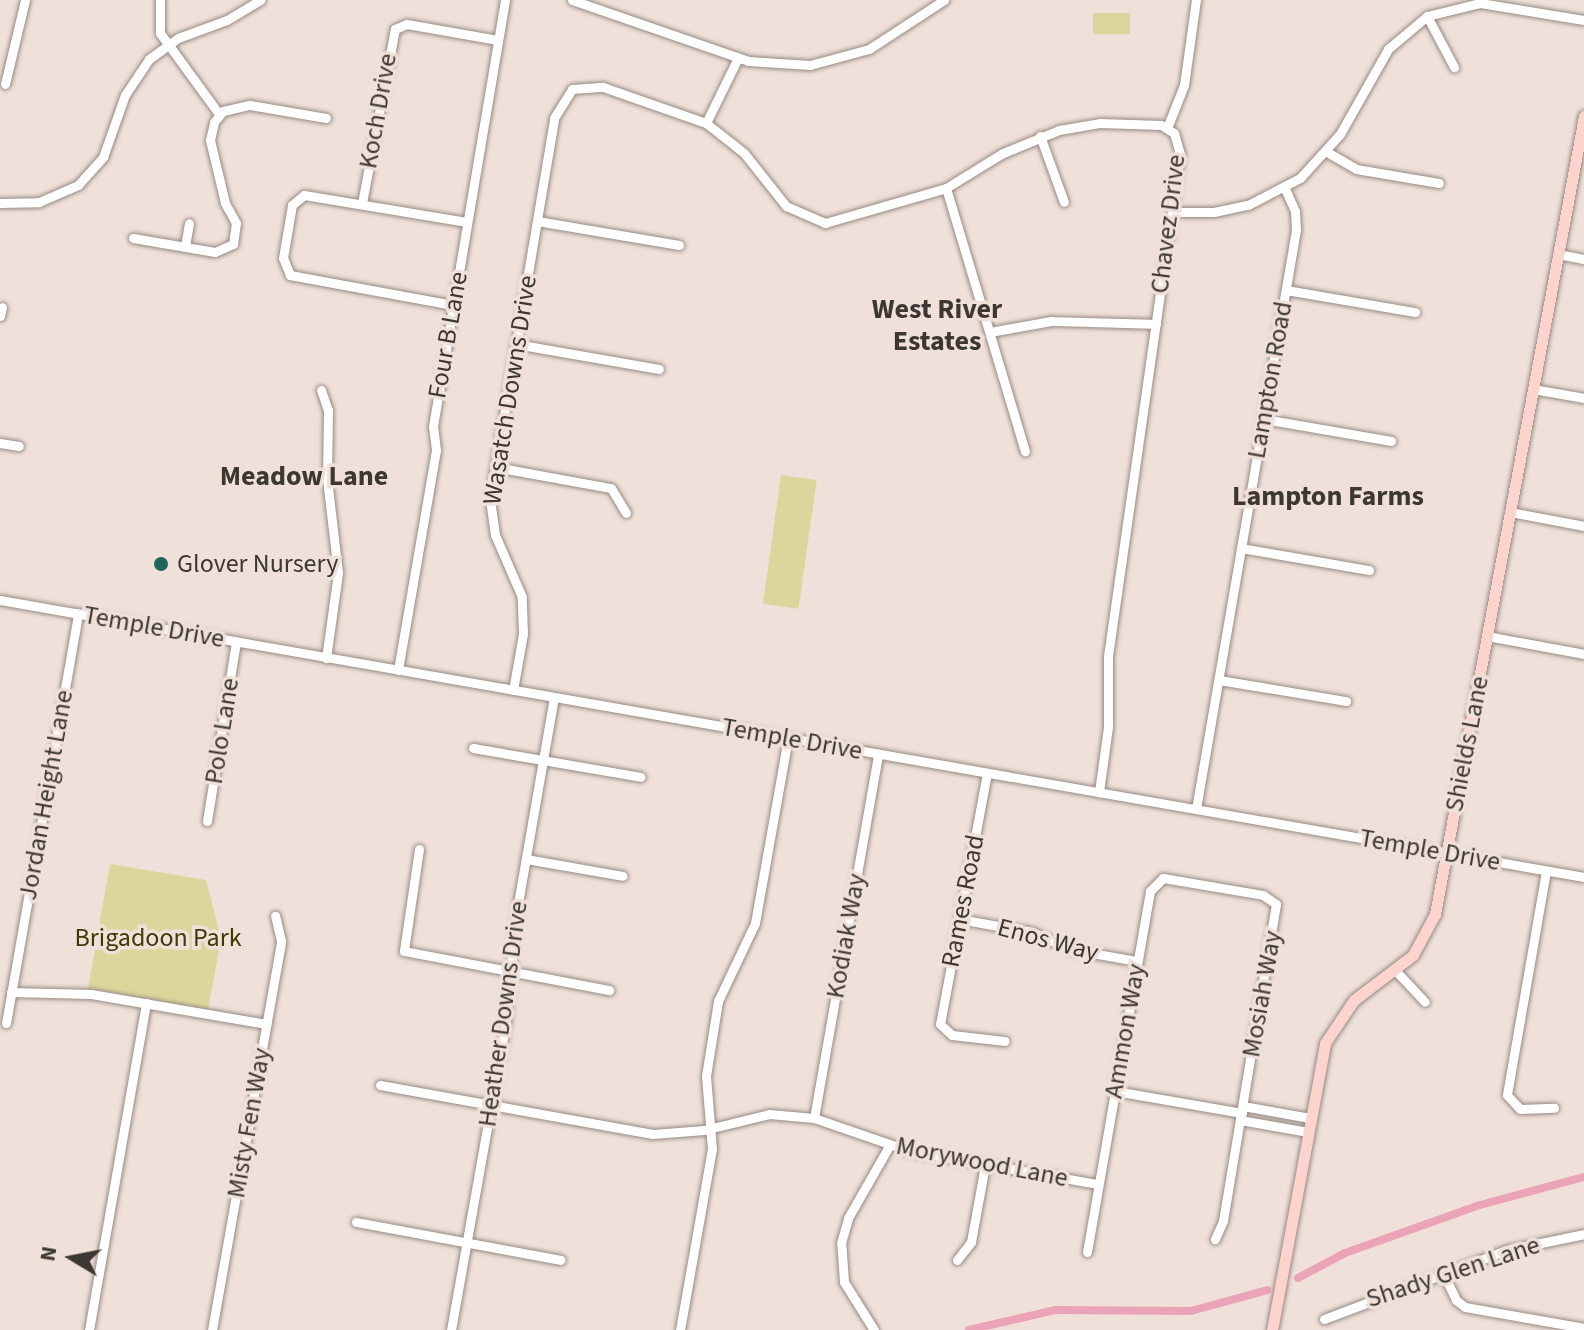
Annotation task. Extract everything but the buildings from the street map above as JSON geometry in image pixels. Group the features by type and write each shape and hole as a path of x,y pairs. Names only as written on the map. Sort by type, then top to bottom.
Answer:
{"main road":[{"name":"Shields Lane","path":"1272,1330 1322,1054 1334,1024 1361,993 1396,971 1419,946 1433,921 1584,116"}],"street":[{"path":"5,84 25,0"},
{"path":"160,0 157,26 167,45 219,114"},
{"path":"0,203 50,200 86,178 108,149 131,83 167,45 260,0"},
{"name":"Four B Lane","path":"398,670 436,450 433,426 505,0"},
{"path":"572,0 603,5 738,58 810,65 856,55 944,0"},
{"path":"1167,128 1186,76 1196,0"},
{"path":"1172,212 1231,210 1285,189 1327,152 1388,49 1427,16 1480,3 1584,20"},
{"path":"1427,16 1454,67"},
{"name":"Koch Drive","path":"362,203 395,29 410,25 498,40"},
{"path":"706,123 738,58"},
{"name":"Chavez Drive","path":"572,89 603,87 706,123 744,153 786,206 819,223 946,188 1040,136 1100,123 1167,128 1180,147 1108,656 1108,727 1099,792"},
{"name":"Wasatch Downs Drive","path":"513,690 523,609 492,523 495,467 554,118 572,89"},
{"path":"133,238 219,252 235,239 236,223 225,203 210,140 219,114 244,104 326,118"},
{"path":"1040,136 1064,202"},
{"path":"1327,152 1356,169 1439,183"},
{"path":"946,188 1025,451"},
{"name":"Lampton Road","path":"1196,809 1297,221 1285,189"},
{"path":"453,305 286,271 283,258 298,197 362,203 467,222"},
{"path":"537,221 679,245"},
{"path":"185,246 189,223"},
{"path":"1558,254 1584,259"},
{"path":"1286,290 1415,312"},
{"path":"990,332 1051,321 1156,324"},
{"path":"516,344 659,369"},
{"path":"1533,389 1584,398"},
{"path":"321,390 328,410 328,488 338,573 326,658"},
{"path":"1264,419 1391,441"},
{"path":"0,443 19,446"},
{"path":"495,467 611,488 626,513"},
{"path":"1510,512 1584,526"},
{"path":"1241,548 1369,570"},
{"name":"Temple Drive","path":"0,600 1584,877"},
{"name":"Jordan Height Lane","path":"6,1023 78,613"},
{"path":"1487,636 1584,654"},
{"name":"Polo Lane","path":"207,821 236,641"},
{"path":"1219,680 1346,701"},
{"name":"Heather Downs Drive","path":"451,1330 491,1105 526,859 554,698"},
{"path":"680,1330 713,1128 706,1076 718,1001 726,977 752,935 788,738"},
{"path":"473,748 641,777"},
{"name":"Kodiak Way","path":"814,1118 878,754"},
{"name":"Rames Road","path":"987,773 941,1030 1005,1041"},
{"path":"419,849 404,951 609,990"},
{"path":"526,859 623,876"},
{"path":"1546,871 1507,1095 1520,1109 1554,1108"},
{"name":"Ammon Way","path":"1087,1252 1137,961 1150,891 1156,880"},
{"name":"Mosiah Way","path":"1156,880 1263,895 1276,904 1242,1113"},
{"name":"Misty Fen Way","path":"212,1330 281,941 275,916"},
{"name":"Enos Way","path":"959,919 1032,932 1070,949 1137,961"},
{"path":"1396,971 1425,1002"},
{"path":"11,992 91,994 266,1024"},
{"path":"89,1330 146,1003"},
{"name":"Morywood Lane","path":"380,1085 653,1134 713,1128 769,1114 814,1118 889,1146 1098,1184"},
{"path":"1115,1091 1242,1113 1310,1118"},
{"path":"1242,1113 1308,1132"},
{"path":"1215,1239 1223,1221 1242,1113"},
{"path":"874,1330 844,1282 841,1243 848,1218 889,1146"},
{"path":"957,1260 971,1242 985,1165"},
{"path":"356,1222 561,1260"},
{"name":"Shady Glen Lane","path":"1324,1319 1381,1294 1444,1275 1507,1250 1584,1234"},
{"path":"1444,1275 1456,1300 1465,1307 1584,1328"}],"green space":[{"path":"1093,13 1130,13 1130,34 1093,34"},
{"path":"781,475 817,480 799,609 763,604"},
{"name":"Brigadoon Park","path":"110,864 206,880 221,938 208,1010 88,988"}],"waterway":[{"path":"1298,1278 1345,1253 1480,1205 1584,1177"},
{"path":"969,1330 1055,1310 1191,1311 1267,1290"}],"place":[{"name":"Glover Nursery","path":"161,564"}],"district":[{"name":"West River Estates","path":"937,325"},
{"name":"Meadow Lane","path":"304,476"},
{"name":"Lampton Farms","path":"1328,496"}]}
